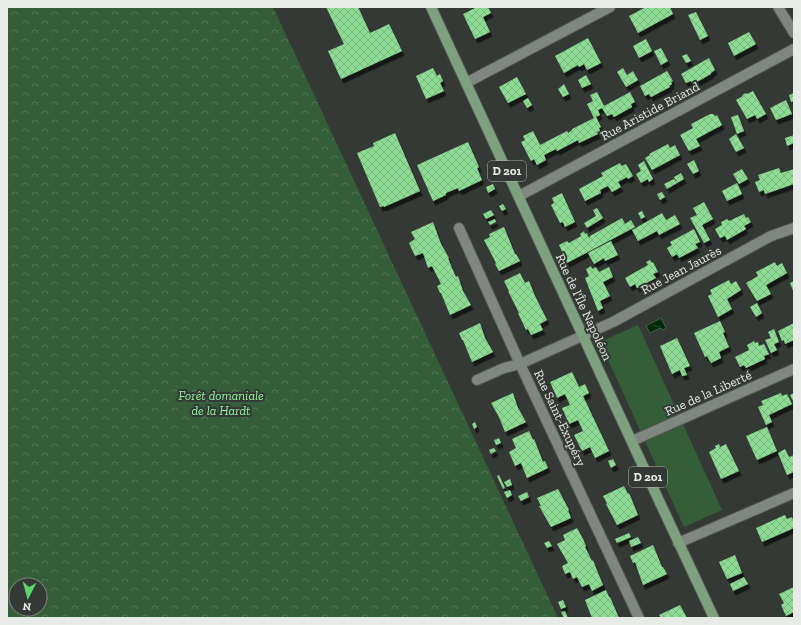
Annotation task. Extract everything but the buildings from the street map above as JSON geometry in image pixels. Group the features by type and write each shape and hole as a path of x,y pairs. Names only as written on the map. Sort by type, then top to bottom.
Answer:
{"main road":[{"name":"Rue de l'Île Napoléon","path":"431,7 519,196 582,337 714,618"}],"street":[{"path":"466,83 610,7"},
{"path":"778,7 794,33"},
{"name":"Rue Aristide Briand","path":"519,196 794,49"},
{"name":"Rue Saint-Exupéry","path":"459,228 520,364 639,618"},
{"name":"Rue Jean Jaurès","path":"477,380 504,368 520,364 582,337 613,322 771,236 794,228"},
{"name":"Rue de la Liberté","path":"632,441 794,369"},
{"path":"678,543 794,493"}],"green space":[{"name":"Forêt domaniale de la Hardt","path":"7,7 273,7 558,618 7,618"},
{"path":"638,325 722,510 684,527 600,342"}],"water":[{"path":"661,318 666,328 663,330 660,328 650,333 646,326"}]}
